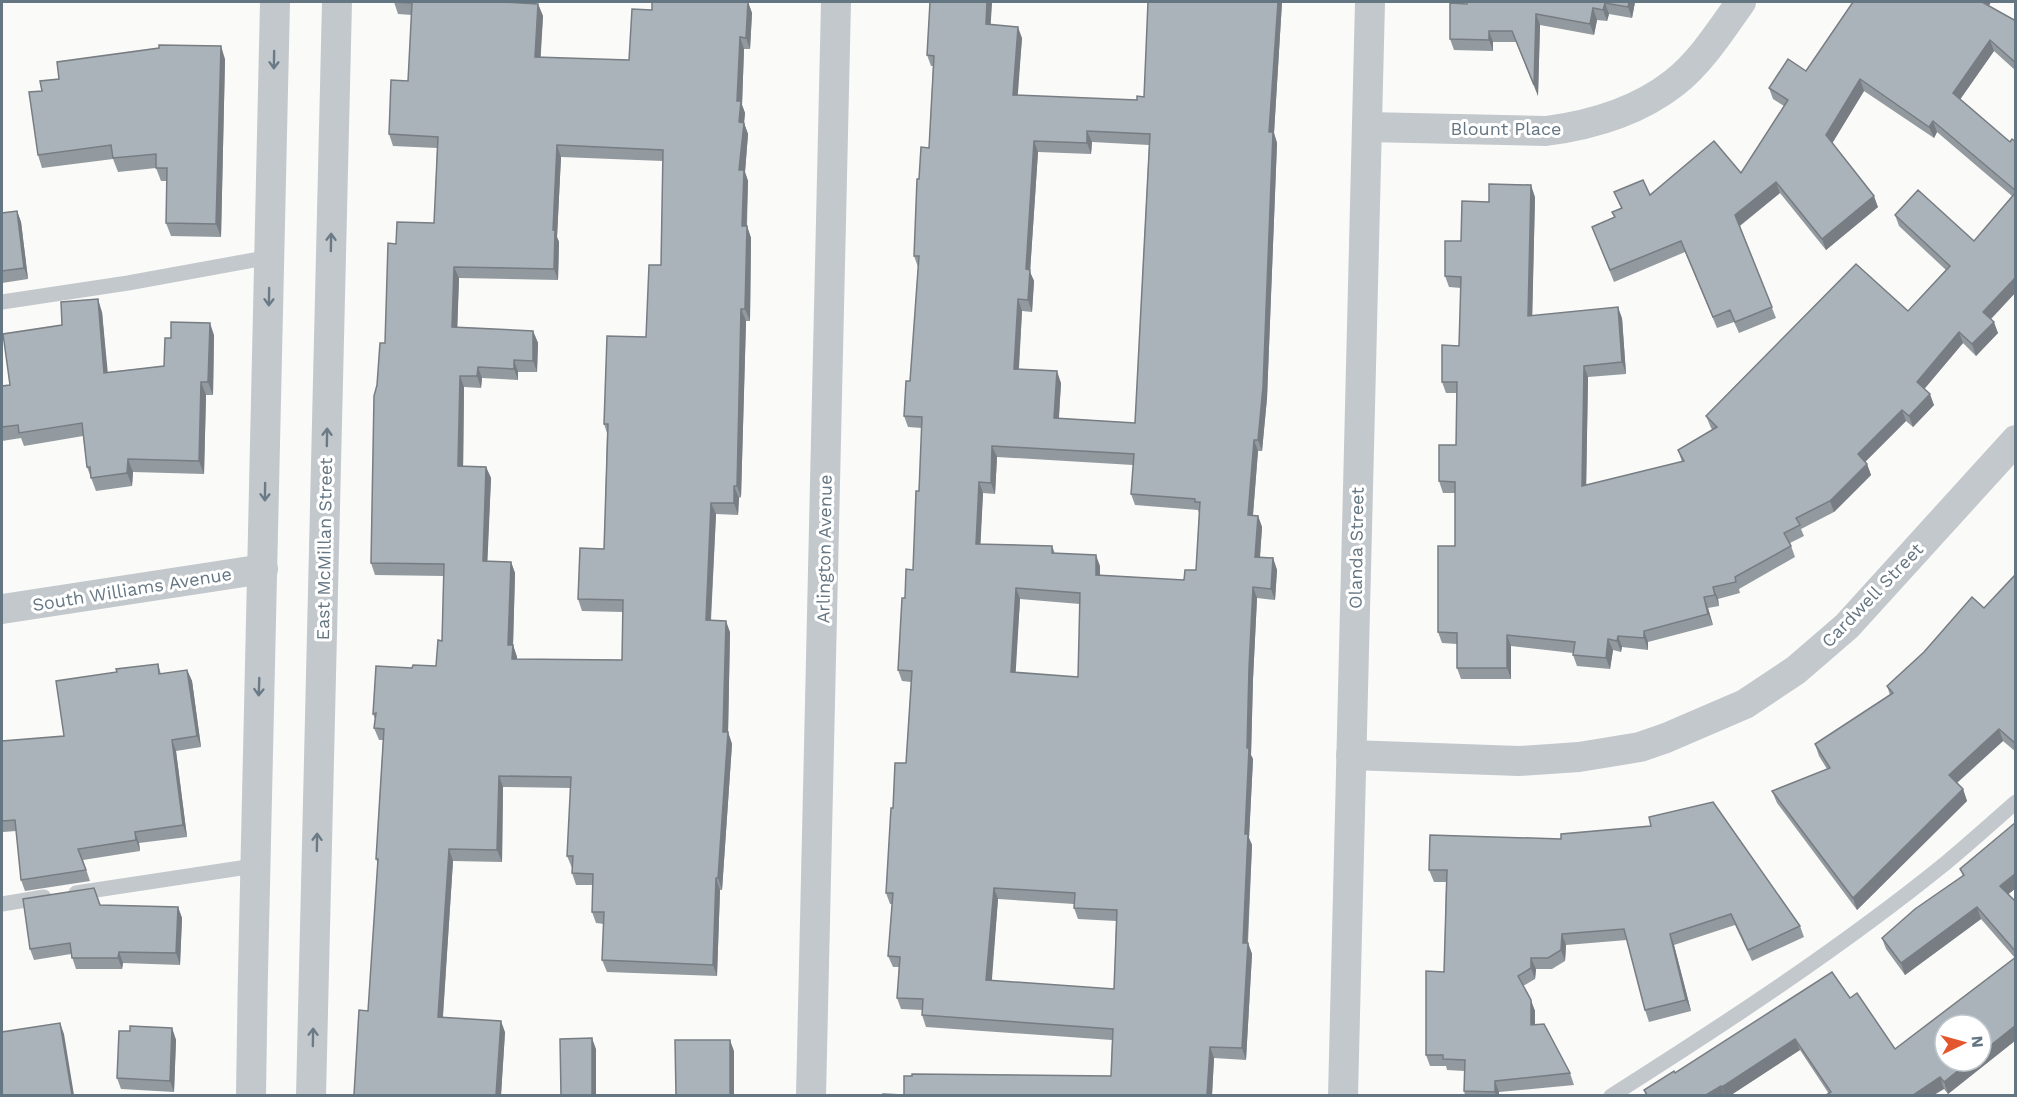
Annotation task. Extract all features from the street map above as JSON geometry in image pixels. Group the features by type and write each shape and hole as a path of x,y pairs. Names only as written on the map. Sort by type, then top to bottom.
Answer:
{"street":[{"path":"251,1095 254,866 275,2"},
{"name":"East McMillan Street","path":"311,1095 337,2"},
{"name":"Arlington Avenue","path":"811,1095 836,2"},
{"name":"Olanda Street","path":"1343,1095 1370,2"},
{"name":"Blount Place","path":"1367,127 1546,131 1603,120 1632,108 1675,82 1715,39 1741,2"},
{"name":"Cardwell Street","path":"1352,755 1519,761 1579,757 1640,747 1745,704 1796,670 1847,626 2016,440"},
{"name":"South Williams Avenue","path":"2,609 263,569"}],"lane":[{"path":"2,302 128,283 270,257"},
{"path":"1611,1095 1719,1028 1859,929 1946,862 2016,802"},
{"path":"2,904 254,866"}],"building":[{"path":"394,2 538,4 535,57 629,60 632,9 652,10 652,2 748,2 746,38 740,37 737,101 741,101 739,122 744,123 739,170 744,170 742,226 747,226 745,309 741,309 737,486 734,486 734,503 711,503 706,620 726,621 723,732 728,732 718,878 716,878 713,965 602,960 604,912 592,912 593,874 572,873 573,856 567,856 571,777 499,776 497,850 449,849 438,1017 501,1021 496,1095 354,1095 359,1010 368,1011 378,859 376,859 384,729 374,728 376,666 412,668 413,665 436,666 438,640 442,641 444,564 371,563 374,396 380,343 385,343 388,243 396,244 397,222 434,223 438,137 389,134 391,80 408,81 412,3","holes":["557,145 663,150 661,265 649,265 646,337 607,336 604,424 608,424 604,549 580,548 578,599 623,600 622,660 512,659 513,645 508,645 511,562 483,561 486,467 458,466 460,376 477,376 478,367 514,369 514,360 533,361 533,331 452,327 454,267 554,269 555,230 553,230"]},
{"path":"930,2 987,2 986,24 1018,27 1013,95 1137,100 1137,96 1144,97 1148,2 1278,2 1269,132 1273,132 1263,387 1258,440 1254,440 1248,515 1258,516 1255,557 1273,558 1271,589 1253,587 1245,834 1248,834 1243,943 1248,943 1242,1048 1210,1047 1207,1095 904,1095 904,1076 912,1076 912,1074 1111,1076 1113,1029 922,1015 923,999 897,998 900,957 888,956 893,893 886,893 891,808 893,808 895,763 906,763 912,671 898,670 906,569 913,570 922,417 904,416 906,381 910,381 919,256 914,256 917,179 919,179 921,147 929,148 934,56 927,55","holes":["1087,131 1150,134 1135,423 1054,418 1057,371 1014,369 1018,299 1028,300 1030,270 1026,269 1034,141 1087,143","992,446 1134,454 1131,494 1195,499 1195,502 1200,502 1196,570 1185,570 1184,580 1096,575 1096,555 1052,553 1052,546 976,544 979,482 991,483","1016,588 1080,593 1078,677 1011,672","994,888 1075,893 1074,908 1117,910 1114,989 986,980"]},
{"path":"1467,2 1629,2 1628,7 1605,3 1603,10 1593,8 1590,24 1536,14 1534,85 1512,31 1489,31 1489,40 1450,39 1450,3 1467,4"},
{"path":"1853,2 1982,2 2016,21 2016,63 1990,40 1953,93 2010,142 2012,139 2016,142 2016,191 1933,121 1929,127 1860,79 1826,135 1874,196 1822,239 1776,182 1735,215 1772,307 1735,322 1730,310 1713,317 1681,241 1610,270 1592,227 1615,217 1612,212 1622,208 1614,192 1643,180 1650,195 1714,141 1741,173 1788,100 1769,88 1788,59 1806,71"},
{"path":"159,45 221,46 216,224 166,223 167,168 156,168 156,154 113,158 111,145 38,155 29,92 42,91 40,81 59,79 57,62 159,48"},
{"path":"1489,184 1531,185 1528,316 1618,307 1622,362 1584,366 1582,486 1684,461 1678,450 1717,427 1706,416 1856,264 1908,311 1950,266 1895,215 1918,190 1974,241 2016,192 2016,277 1983,312 1994,322 1972,344 1959,332 1917,382 1930,394 1909,416 1902,410 1858,454 1867,464 1830,501 1796,518 1800,525 1784,533 1791,546 1735,577 1736,582 1713,587 1715,595 1704,597 1708,614 1644,631 1644,638 1618,636 1617,641 1608,639 1606,658 1573,655 1575,642 1507,635 1507,668 1457,668 1457,633 1438,632 1438,546 1455,546 1455,482 1439,481 1439,445 1456,445 1457,382 1442,382 1442,345 1459,346 1461,277 1445,276 1445,241 1461,241 1462,201 1489,202"},
{"path":"17,211 24,268 2,271 2,213"},
{"path":"98,299 104,373 164,366 165,338 171,338 171,322 210,323 208,382 201,382 199,461 128,459 127,473 91,478 90,467 87,467 82,423 19,433 18,425 2,427 2,386 10,385 3,334 62,325 61,302"},
{"path":"2016,574 2016,744 1999,729 1949,775 1963,789 1853,898 1772,791 1830,768 1815,744 1893,693 1887,686 1924,652 1972,597 1984,608"},
{"path":"158,664 159,674 187,670 197,736 172,740 183,825 135,832 136,840 78,849 86,870 21,880 15,820 2,821 2,741 64,736 56,681 117,672 116,669"},
{"path":"1713,802 1800,926 1748,950 1731,914 1670,934 1686,1000 1645,1010 1624,929 1562,934 1561,950 1548,958 1531,958 1531,968 1518,976 1531,1000 1531,1025 1544,1024 1570,1073 1495,1081 1495,1092 1464,1091 1465,1060 1443,1059 1443,1055 1426,1055 1426,971 1444,972 1447,870 1429,870 1430,835 1561,839 1561,834 1651,826 1649,817"},
{"path":"2016,822 2016,873 2000,886 2016,902 2016,952 1977,907 1901,963 1882,938 1915,909 1964,875 1960,869"},
{"path":"94,888 100,905 178,907 176,953 119,952 118,958 72,958 70,943 30,949 23,899"},
{"path":"2016,957 2016,1025 1993,1043 1993,1013 1942,1013"},
{"path":"1832,972 1850,998 1857,993 1895,1049 1933,1020 1933,1073 1955,1073 1944,1082 1940,1077 1913,1095 1826,1095 1831,1092 1795,1039 1706,1095 1647,1095 1644,1090 1674,1071 1675,1073"},
{"path":"60,1023 72,1095 2,1095 2,1032"},
{"path":"130,1026 172,1028 170,1081 117,1078 119,1031 130,1031"},
{"path":"592,1038 592,1095 561,1095 560,1039"},
{"path":"675,1040 730,1040 730,1095 676,1095"}]}
